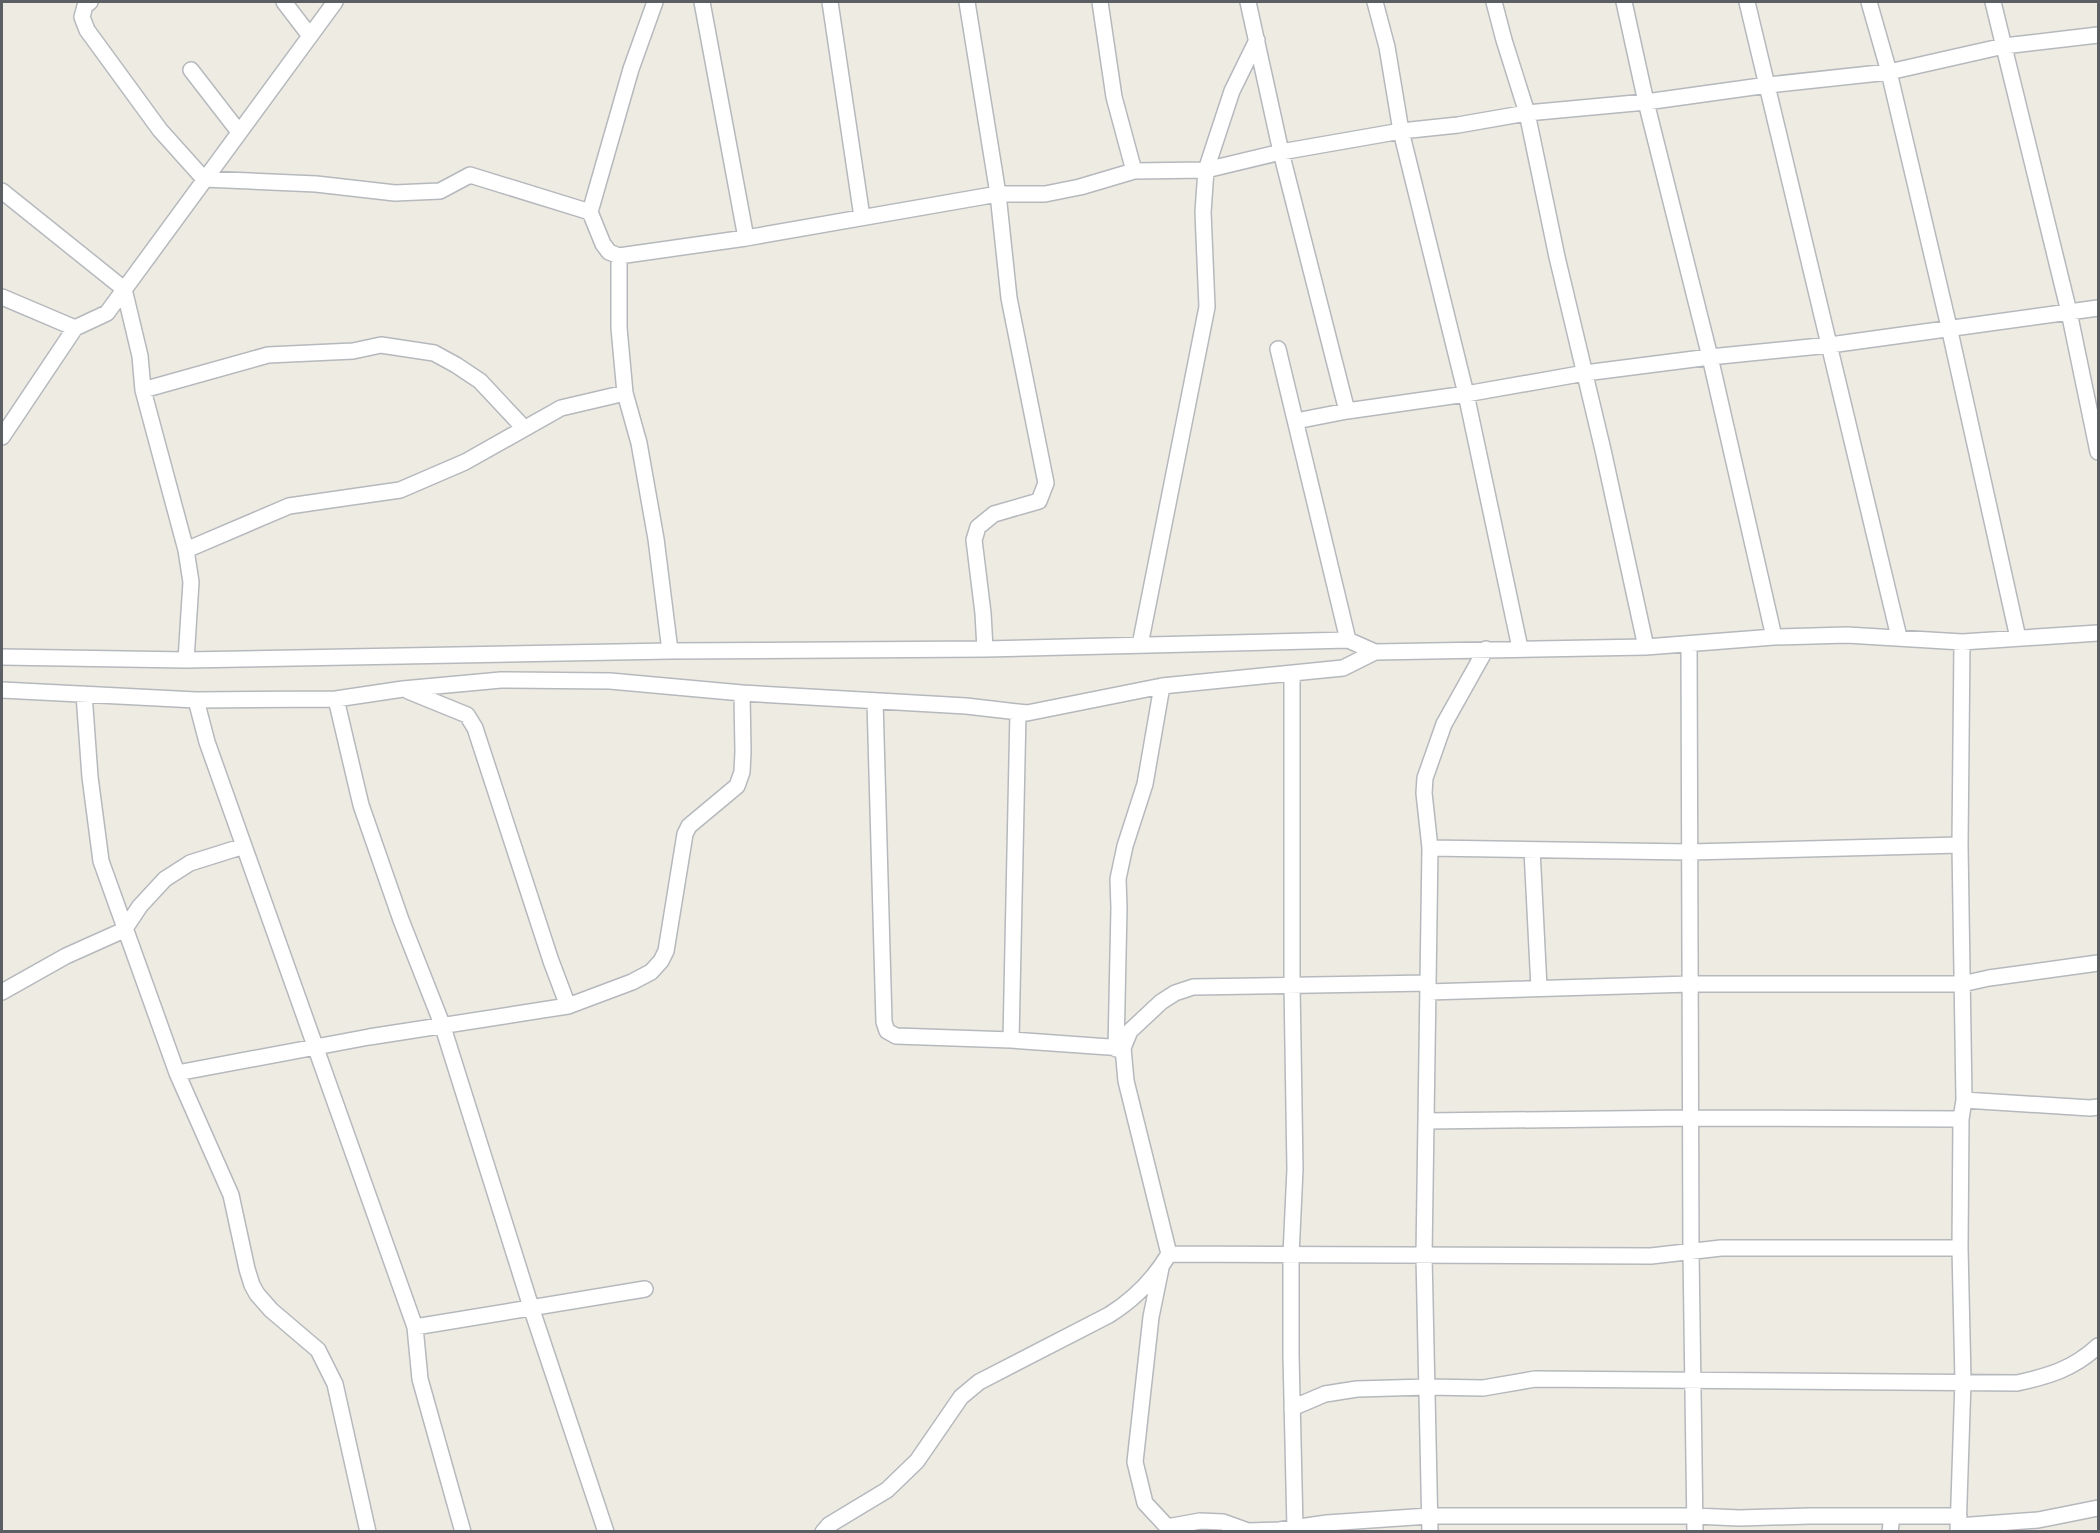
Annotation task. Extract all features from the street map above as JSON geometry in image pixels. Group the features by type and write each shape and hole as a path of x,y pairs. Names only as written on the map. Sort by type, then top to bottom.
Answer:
{"street":[{"path":"90,2 85,6 82,17 87,30 160,130 204,179 316,184 395,193 440,191 470,175 590,212"},
{"path":"284,2 310,36"},
{"path":"2,437 75,328 107,313 335,2"},
{"path":"655,2 631,69 590,212 603,244 609,252 620,256 746,238 998,194 1045,194 1080,187 1134,171 1206,170 1281,152 1401,131 1458,125 1527,113 1646,102 1768,85 1889,72 2004,46 2098,35"},
{"path":"702,2 746,238"},
{"path":"830,2 862,217"},
{"path":"967,2 998,194 1010,298 1046,483 1039,501 994,514 978,527 974,540 985,649"},
{"path":"1100,2 1114,98 1134,171"},
{"path":"1248,2 1281,152 1347,411"},
{"path":"1375,2 1387,48 1401,131 1466,394 1520,648"},
{"path":"1494,2 1527,113 1557,256 1646,647"},
{"path":"1624,2 1646,102 1710,357 1774,637"},
{"path":"1747,2 1899,637"},
{"path":"1869,2 1889,72 1949,327 2018,638"},
{"path":"1993,2 2069,312 2098,452"},
{"path":"1140,645 1208,307 1203,212 1206,170 1232,91 1257,40"},
{"path":"191,70 239,132"},
{"path":"2,191 124,289 140,356 143,390 186,550 191,582 186,660"},
{"path":"620,256 620,328 626,393 639,443 654,528 670,651"},
{"path":"2,297 75,328"},
{"path":"1296,421 1585,373 1830,345 2098,308"},
{"path":"143,390 268,355 353,351 381,345 434,353 456,364 480,381 524,428"},
{"path":"1278,349 1348,640"},
{"path":"186,550 289,506 400,490 465,462 561,408 626,393"},
{"path":"2,690 196,700 336,699 403,689 501,680 610,681 742,693 966,706 1028,713 1162,686 1343,668 1375,652 1646,647 1774,637 1847,635 1962,642 2098,633"},
{"path":"2,657 186,660 670,651 985,649 1348,640 1375,652"},
{"path":"1958,1525 1963,1381 1960,1248 1961,1119 1964,1100 1960,845 1962,642"},
{"path":"1689,644 1690,1252 1695,1524"},
{"path":"1430,1524 1424,1256 1430,848 1424,793 1425,778 1444,723 1486,649"},
{"path":"1292,674 1292,985 1295,1169 1290,1255 1294,1528"},
{"path":"823,1532 829,1525 886,1490 917,1461 961,1397 979,1382 1127,1304 1161,1268 1169,1254 1126,1082 1120,1048 1118,879 1125,846 1146,784 1162,686"},
{"path":"403,689 467,715 475,728 551,961 568,1006"},
{"path":"177,1073 442,1024 568,1006 632,982 651,972 666,951 685,834 698,817 736,786 742,772 742,693"},
{"path":"84,694 90,777 101,861 124,930 177,1073 231,1195 252,1285 271,1310 318,1350 335,1384 368,1532"},
{"path":"336,699 361,805 401,920 442,1024 531,1307 606,1532"},
{"path":"196,700 207,742 415,1327 420,1379 463,1532"},
{"path":"875,701 884,1022 887,1031 896,1036 1120,1048"},
{"path":"1011,1041 1018,712"},
{"path":"1430,848 1690,852 1960,845"},
{"path":"2,992 66,956 124,930 140,906 165,879 190,864 244,846"},
{"path":"1532,850 1539,988"},
{"path":"1120,1048 1130,1031 1161,1002 1175,993 1193,987 1292,985 1539,988 1690,984 1962,984 1989,978 2098,963"},
{"path":"1964,1100 2098,1107"},
{"path":"1426,1121 1690,1118 1961,1119"},
{"path":"1169,1254 1651,1256 1721,1248 1960,1248"},
{"path":"1161,1268 1150,1317 1136,1462 1145,1503 1169,1529 1200,1521 1222,1522 1248,1531 1327,1523 1695,1524 1739,1518 1809,1516 1891,1524 1958,1525 2038,1520 2098,1508"},
{"path":"415,1327 645,1289"},
{"path":"1292,1408 1325,1394 1357,1389 1484,1388 1534,1379 2017,1383 2074,1366 2098,1346"}]}
